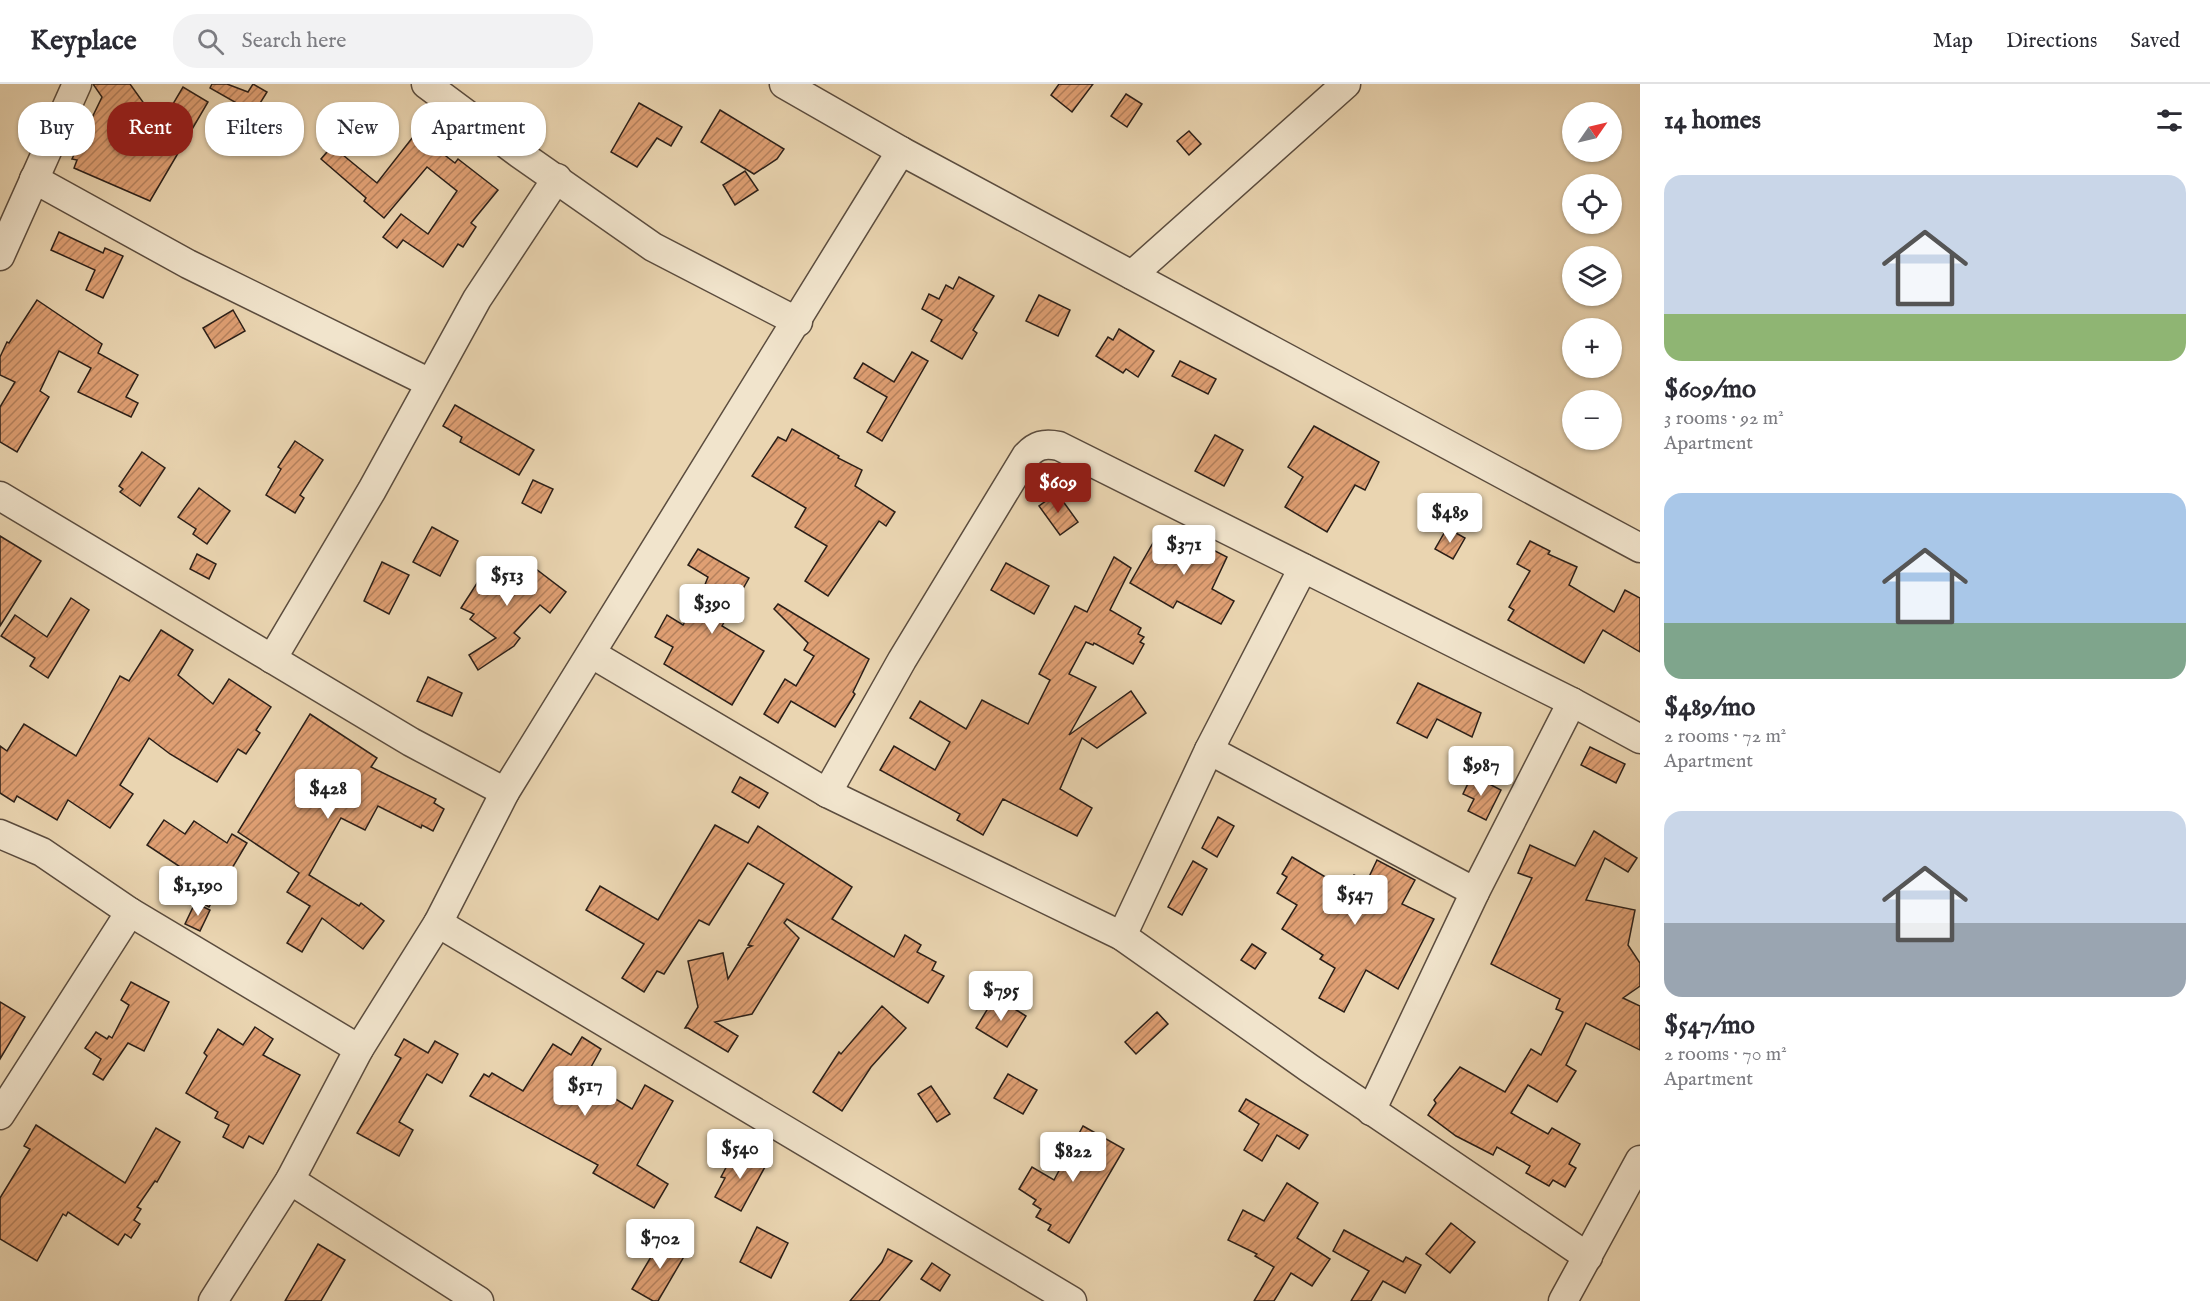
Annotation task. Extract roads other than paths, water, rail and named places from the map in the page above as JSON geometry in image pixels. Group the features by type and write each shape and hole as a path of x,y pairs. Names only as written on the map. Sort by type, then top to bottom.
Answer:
{"street":[{"path":"0,256 77,84"},
{"path":"426,84 671,258 798,322"},
{"path":"784,84 901,151 1640,548"},
{"path":"1132,275 1346,84"},
{"path":"213,1301 290,1180 359,1049 438,923 505,792 798,322 901,151"},
{"path":"272,659 372,490 477,299 557,178"},
{"path":"34,179 188,264 430,383"},
{"path":"827,793 902,660 1026,456 1034,448 1051,444 1572,702 1640,739"},
{"path":"0,496 411,742 505,792"},
{"path":"1122,936 1209,750 1303,568"},
{"path":"592,654 827,793 1122,936 1371,1111 1588,1257"},
{"path":"1371,1111 1475,892 1572,702"},
{"path":"1209,750 1475,892"},
{"path":"0,834 42,852 130,912 359,1049"},
{"path":"0,1115 130,912"},
{"path":"438,923 1072,1301"},
{"path":"1563,1301 1640,1160"},
{"path":"290,1180 479,1301"}]}
